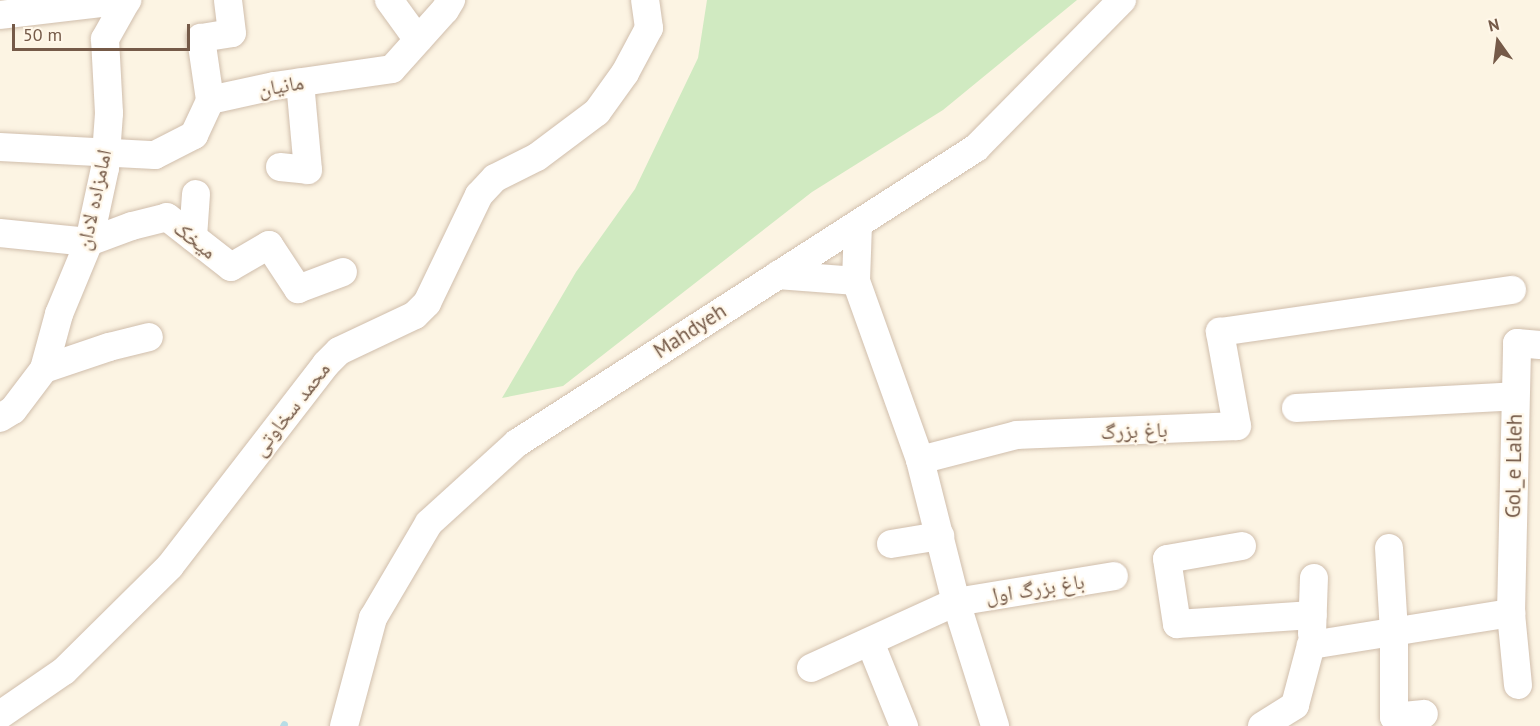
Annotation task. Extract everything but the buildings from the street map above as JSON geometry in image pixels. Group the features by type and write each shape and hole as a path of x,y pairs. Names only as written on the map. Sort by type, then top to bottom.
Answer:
{"street":[{"path":"0,15 127,0"},
{"name":"امامزاده لادان","path":"0,418 13,410 44,369 59,314 89,242 106,152 109,113 105,39 127,0"},
{"path":"0,147 155,155 194,135 210,100 201,39 232,33 228,0"},
{"path":"389,0 418,40"},
{"name":"مانیان","path":"210,100 300,82 392,69 445,10 451,0"},
{"name":"محمد سخاوتی","path":"0,715 64,671 170,566 326,364 339,351 415,315 427,303 479,195 495,178 537,157 597,112 625,73 649,28 645,0"},
{"name":"Mahdyeh","path":"344,726 373,618 429,523 517,443 976,148 1122,0"},
{"path":"280,167 308,170 300,82"},
{"path":"193,237 196,194"},
{"name":"میخک","path":"89,242 132,226 167,217 231,267 268,245 298,289 343,272"},
{"path":"858,224 856,281 920,460 956,602 995,726"},
{"path":"0,233 89,242"},
{"path":"778,274 856,281"},
{"name":"باغ بزرگ","path":"920,460 1017,435 1237,426 1220,332 1512,290"},
{"path":"44,369 109,347 149,337"},
{"name":"Gol_e Laleh","path":"1518,684 1511,614 1516,343 1540,345"},
{"path":"1296,408 1515,396"},
{"path":"891,544 940,536"},
{"path":"1242,546 1167,559 1177,624 1313,615"},
{"path":"1389,548 1394,632 1394,717 1424,714"},
{"name":"باغ بزرگ اول","path":"811,668 956,602 1114,576"},
{"path":"1262,726 1295,705 1311,645 1314,578"},
{"path":"1311,645 1511,614"},
{"path":"870,642 904,726"}],"green space":[{"path":"707,0 1077,0 943,110 812,192 563,386 502,398 576,272 635,189 698,58"}]}
